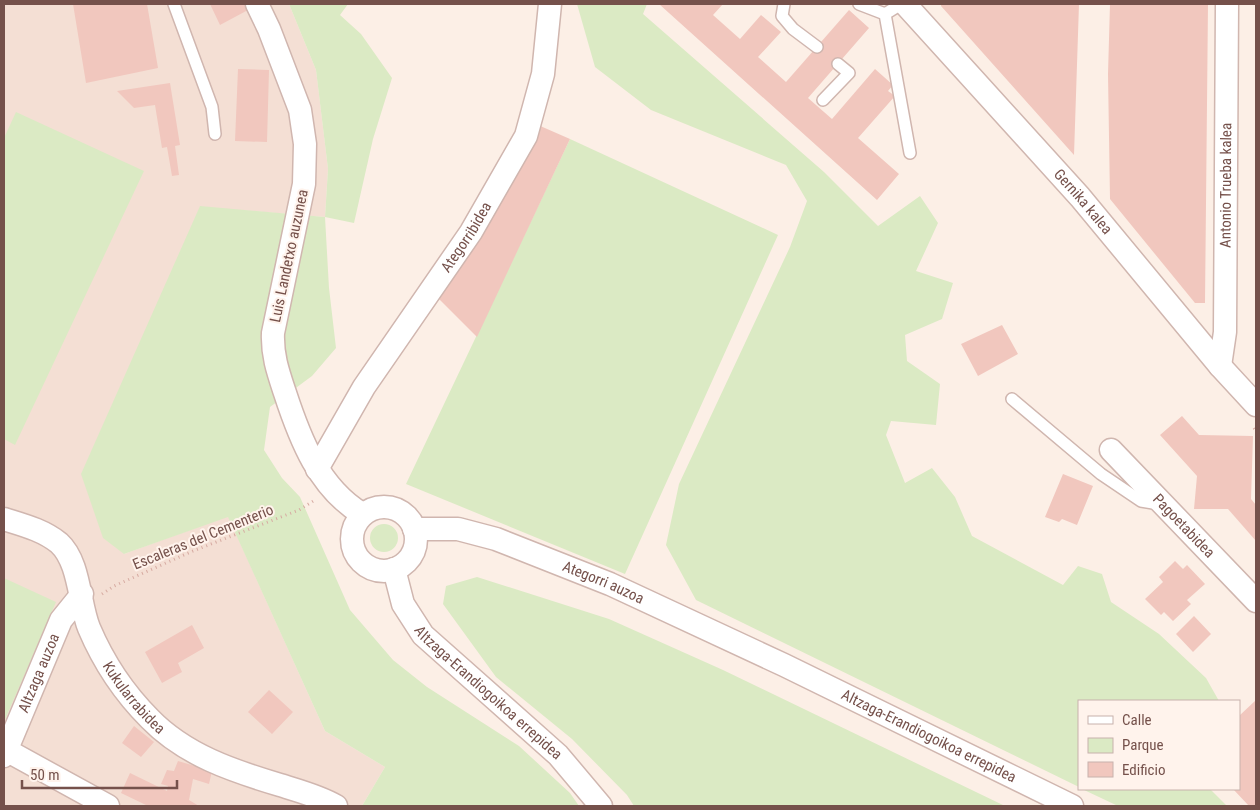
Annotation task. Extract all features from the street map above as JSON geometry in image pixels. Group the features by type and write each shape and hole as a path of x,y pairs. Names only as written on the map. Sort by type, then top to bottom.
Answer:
{"street":[{"name":"Luis Landetxo auzunea","path":"257,4 269,29 300,110 305,144 304,184 273,333 272,354 296,426 317,469 336,493 362,514"},
{"name":"Ategorribidea","path":"317,469 364,387 471,232 526,136 543,74 550,4"},
{"name":"Gernika kalea","path":"905,4 1080,197 1220,366 1256,405"},
{"name":"Antonio Trueba kalea","path":"1220,366 1225,332 1228,4"},
{"name":"Pagoetabidea","path":"1111,450 1256,601"},
{"path":"382,506 392,507 402,512 414,529 416,539 410,558 394,569 383,571 372,569 362,564 355,555 352,534 355,523 362,514 382,506"},
{"name":"Kukularrabidea","path":"4,520 40,531 60,544 75,570 89,627 116,678 149,719 174,740 207,759 246,775 324,799 336,806"},
{"name":"Ategorri auzoa","path":"414,529 458,530 496,539 619,588 784,665"},
{"name":"Altzaga-Erandiogoikoa errepidea","path":"394,569 403,604 423,635 558,755 600,806"},
{"name":"Altzaga auzoa","path":"5,753 61,620 82,601"},
{"name":"Altzaga-Erandiogoikoa errepidea","path":"784,665 1072,806"},
{"path":"5,753 108,806"}],"lane":[{"path":"174,4 212,107 215,134"},
{"path":"784,4 782,16 793,29 817,48"},
{"path":"858,4 885,14"},
{"path":"885,14 901,4"},
{"path":"885,14 910,153"},
{"path":"823,100 849,73 838,64"},
{"path":"1012,399 1101,474 1141,501 1163,504"}],"path":[{"name":"Escaleras del Cementerio","path":"82,601 192,551 299,510 336,493"}],"shaded area":[{"path":"4,4 289,4 316,70 328,169 325,217 200,207 124,554 228,516 325,731 385,767 362,806 4,806"}],"green space":[{"path":"289,4 348,4 340,15 361,34 392,78 373,139 354,223 325,217 328,169 316,70"},
{"path":"577,4 647,4 643,14 824,172 878,226 920,196 938,223 916,271 953,283 942,319 905,335 907,361 940,384 936,425 891,421 886,435 905,483 932,468 955,497 972,536 1063,585 1078,566 1102,574 1111,602 1159,634 1206,678 1218,700 1078,700 1078,787 696,600 666,545 679,484 790,247 807,201 786,165 651,110 595,67"},
{"path":"16,112 144,171 15,445 4,439 4,138"},
{"path":"570,139 778,235 625,574 406,484"},
{"path":"200,206 325,217 329,288 336,348 312,376 270,407 264,450 282,478 300,497 350,610 393,660 427,687 519,746 570,793 579,806 362,806 385,767 325,731 228,517 124,554 103,538 81,474"},
{"path":"384,524 394,528 398,538 394,548 384,552 374,548 370,538 374,528"},
{"path":"477,577 609,619 723,670 1005,806 634,806 627,795 572,739 496,677 443,604 446,586"},
{"path":"4,578 56,602 4,722"},
{"path":"1084,790 1211,790 1227,806 1118,806"}],"building":[{"path":"73,4 147,4 158,68 86,83"},
{"path":"210,4 245,4 248,10 220,25"},
{"path":"659,4 723,4 713,15 740,39 761,15 781,32 758,57 786,82 849,10 869,28 808,98 832,119 875,69 893,85 888,91 895,96 858,138 899,174 877,200"},
{"path":"941,4 1079,4 1074,155 941,6"},
{"path":"1110,4 1208,4 1205,303 1195,303 1110,199 1108,74"},
{"path":"238,69 269,70 267,142 235,141"},
{"path":"170,83 180,145 175,146 179,175 172,176 167,147 162,148 155,105 134,108 117,91"},
{"path":"538,125 570,139 477,337 438,298"},
{"path":"1002,325 1018,354 978,376 961,344"},
{"path":"1182,416 1199,435 1253,436 1251,499 1256,505 1256,541 1228,509 1194,509 1197,476 1160,435"},
{"path":"1063,474 1093,486 1077,525 1062,519 1059,522 1045,517"},
{"path":"1175,561 1183,569 1187,565 1205,584 1187,600 1191,604 1173,621 1164,612 1161,615 1145,599 1163,582 1159,577"},
{"path":"1194,616 1211,634 1193,652 1176,634"},
{"path":"192,625 204,648 178,663 182,672 162,683 145,652"},
{"path":"269,690 293,712 272,734 248,712"},
{"path":"1256,700 1256,806 1249,806 1234,790 1240,790 1240,715"},
{"path":"134,726 154,742 141,757 122,743"},
{"path":"178,761 212,771 209,784 193,779 189,800 199,806 148,806 121,793 130,773 167,791 168,786 161,784 167,770 174,771"}]}
